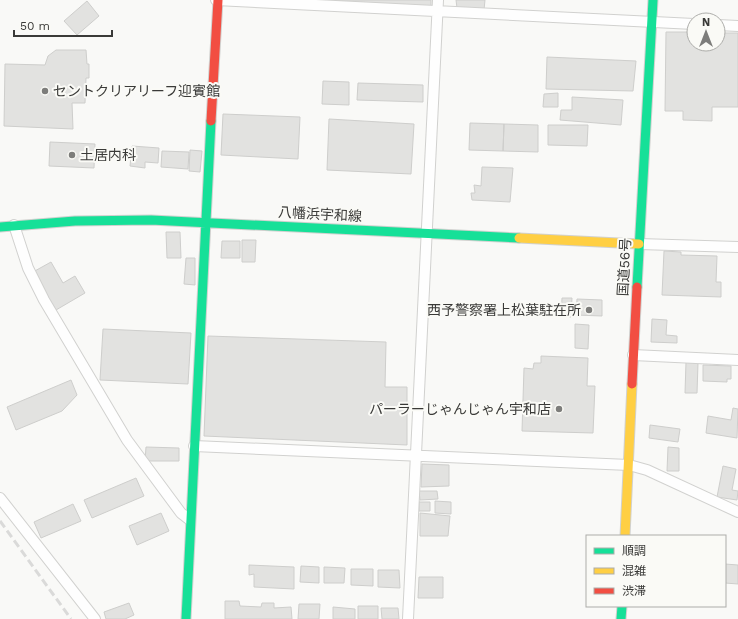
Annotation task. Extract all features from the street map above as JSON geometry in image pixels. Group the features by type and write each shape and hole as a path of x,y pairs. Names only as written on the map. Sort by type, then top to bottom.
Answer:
{"main road":[{"path":"186,619 217,0"},
{"name":"国道56号","path":"626,535 633,355 653,0"},
{"name":"八幡浜宇和線","path":"0,227 68,220 118,219 206,222 639,244"},
{"path":"622,607 622,619"}],"street":[{"path":"217,0 686,24"},
{"path":"408,619 438,0"},
{"path":"726,25 738,26"},
{"path":"14,225 28,268 41,294 127,440 181,513 190,520"},
{"path":"639,244 738,247"},
{"path":"633,355 738,360"},
{"path":"194,446 629,465 647,470 738,512"},
{"path":"0,498 96,619"}],"building":[{"path":"332,0 431,0 431,6 332,2"},
{"path":"456,0 485,0 484,10 457,8"},
{"path":"87,1 99,16 77,35 64,21"},
{"path":"666,32 686,32 686,52 726,52 726,33 738,33 738,107 712,107 712,121 683,120 683,111 665,111"},
{"name":"セントクリアリーフ迎賓館","path":"56,50 86,50 87,64 89,64 89,78 86,78 85,103 72,103 73,129 4,126 5,64 45,65 48,56"},
{"path":"547,57 636,61 633,91 546,89"},
{"path":"323,81 349,82 349,105 322,104"},
{"path":"358,83 423,85 423,102 357,100"},
{"path":"558,93 558,107 543,107 544,94"},
{"path":"572,97 623,100 621,125 560,120 561,110 572,110"},
{"path":"223,114 300,117 298,159 221,155"},
{"path":"329,119 414,124 411,174 327,170"},
{"path":"470,123 504,124 503,151 469,150"},
{"path":"504,124 538,125 538,152 503,151"},
{"path":"548,125 588,125 587,146 548,145"},
{"name":"土居内科","path":"50,142 95,144 94,168 49,166"},
{"path":"132,146 159,148 158,163 145,162 145,168 130,166"},
{"path":"190,150 202,151 200,172 189,171"},
{"path":"162,151 189,152 188,169 161,167"},
{"path":"482,167 513,168 510,202 472,200 471,193 475,193 474,185 481,186"},
{"path":"166,232 180,232 181,258 167,258"},
{"path":"242,240 256,240 255,262 242,262"},
{"path":"222,241 240,241 240,258 221,258"},
{"path":"664,251 681,252 681,255 717,256 716,282 721,282 721,297 662,295"},
{"path":"186,258 195,258 195,285 184,284"},
{"path":"51,262 63,283 75,276 85,293 56,310 33,272"},
{"path":"562,298 572,298 571,317 561,317"},
{"path":"577,299 602,300 602,316 576,315"},
{"path":"652,319 667,320 666,335 677,336 677,343 651,342"},
{"path":"575,324 589,325 588,349 575,348"},
{"path":"103,329 191,333 188,384 100,380"},
{"path":"208,336 386,342 385,387 407,387 407,445 204,436"},
{"name":"パーラーじゃんじゃん宇和店","path":"541,356 588,358 587,386 595,386 593,433 522,431 524,368 533,369 534,363 541,363"},
{"path":"686,362 698,363 697,393 685,393"},
{"path":"703,365 731,366 731,379 727,379 727,382 703,381"},
{"path":"71,380 77,395 62,411 16,430 7,407"},
{"path":"733,408 738,409 737,438 706,433 708,416 731,420"},
{"path":"650,425 680,429 678,442 649,438"},
{"path":"146,447 179,448 179,461 145,461"},
{"path":"668,447 679,448 679,471 667,471"},
{"path":"422,464 449,465 449,486 421,487"},
{"path":"723,466 736,469 732,490 738,491 737,500 717,497"},
{"path":"136,478 144,496 92,518 84,500"},
{"path":"419,491 437,491 438,499 420,500"},
{"path":"435,501 451,502 451,514 435,513"},
{"path":"419,502 430,502 430,511 419,511"},
{"path":"73,504 81,521 41,538 34,522"},
{"path":"161,513 169,531 137,545 129,526"},
{"path":"420,513 450,516 448,536 420,536"},
{"path":"726,564 738,565 738,584 726,583"},
{"path":"249,565 294,567 294,589 254,587 254,574 249,575"},
{"path":"301,566 319,567 319,583 300,582"},
{"path":"324,567 345,568 344,583 324,583"},
{"path":"351,569 373,569 373,586 351,585"},
{"path":"378,570 399,570 400,588 378,587"},
{"path":"419,577 443,577 443,598 418,598"},
{"path":"225,601 239,601 240,606 261,607 262,603 274,603 274,608 291,607 292,619 225,619"},
{"path":"129,603 134,615 125,619 106,619 104,612"},
{"path":"299,604 320,604 319,619 298,619"},
{"path":"358,606 378,606 378,619 358,619"},
{"path":"333,607 355,609 355,619 333,619"},
{"path":"381,608 398,608 399,619 382,619"}],"railway":[{"path":"0,521 71,619"}],"traffic: fast":[{"path":"637,287 653,0"},
{"path":"186,619 211,121"},
{"path":"0,227 75,221 151,220 519,238"},
{"path":"621,619 622,607"}],"traffic: slow":[{"path":"519,238 639,244"},
{"path":"625,535 632,384"}],"traffic: jam":[{"path":"211,121 218,0"},
{"path":"632,384 637,287"}],"place":[{"name":"セントクリアリーフ迎賓館","path":"45,91"},
{"name":"土居内科","path":"72,155"},
{"name":"西予警察署上松葉駐在所","path":"589,310"},
{"name":"パーラーじゃんじゃん宇和店","path":"559,409"}]}
